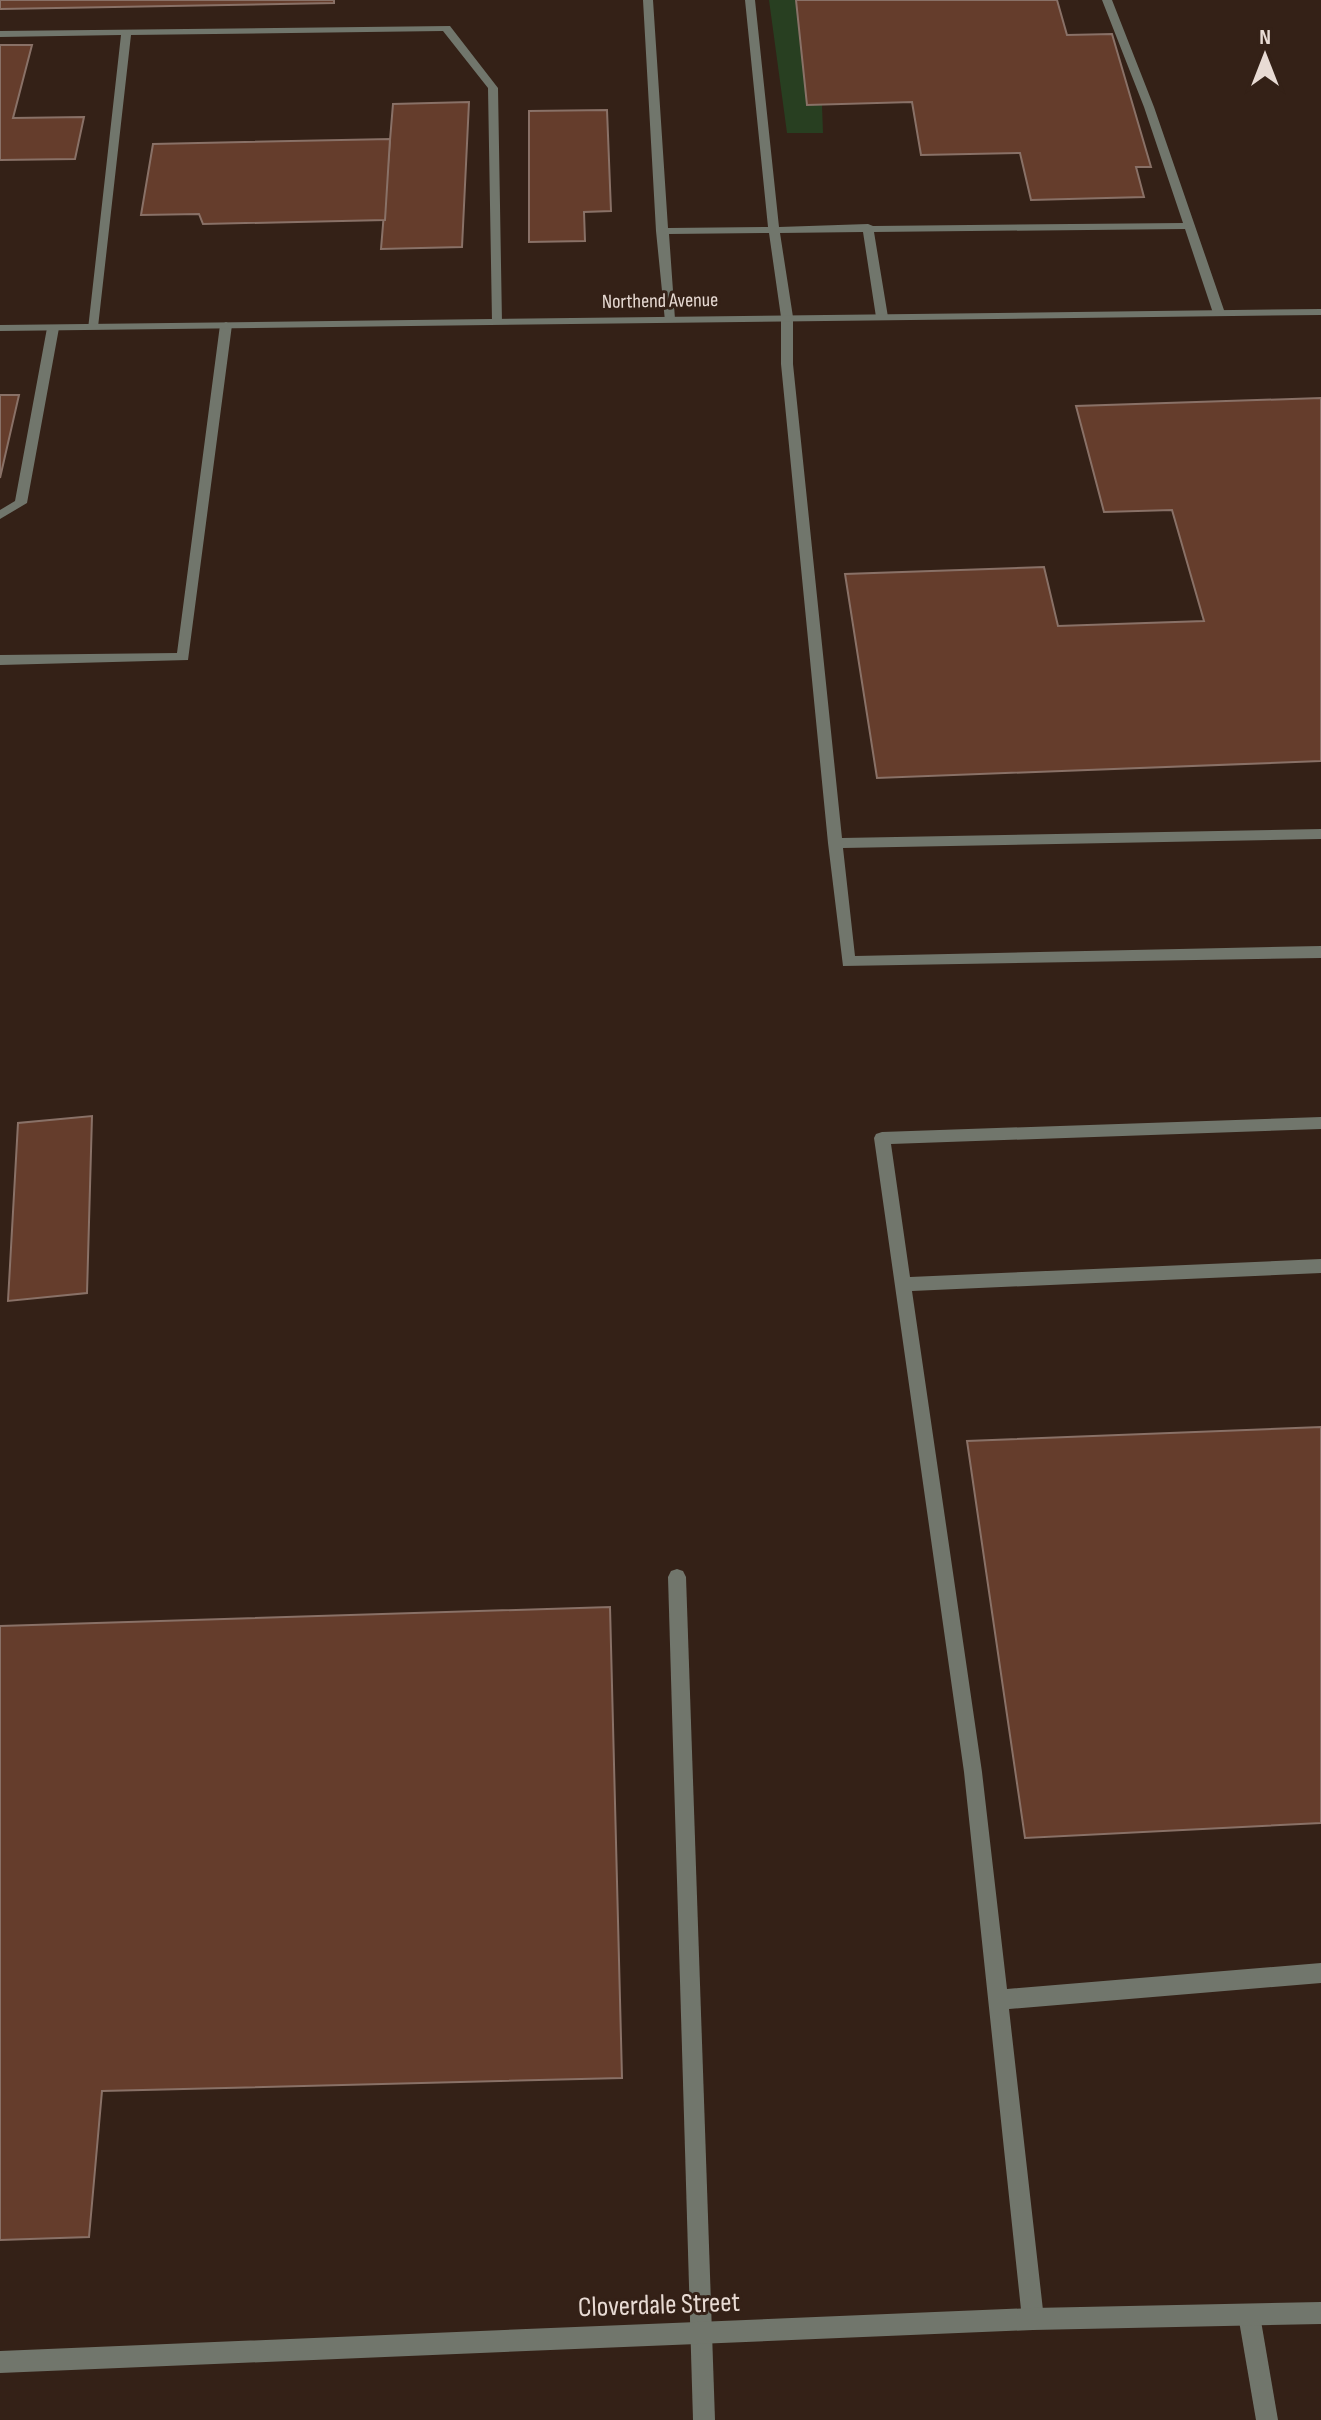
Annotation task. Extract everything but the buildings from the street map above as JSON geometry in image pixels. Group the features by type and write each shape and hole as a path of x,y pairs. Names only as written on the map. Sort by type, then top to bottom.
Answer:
{"street":[{"path":"648,0 669,319"},
{"path":"750,0 774,229 787,317 787,364 848,962 1321,952"},
{"path":"1107,0 1149,107 1219,313"},
{"path":"0,34 446,28 493,88 498,321"},
{"path":"92,327 126,32"},
{"path":"662,231 1187,226"},
{"path":"868,227 882,317"},
{"name":"Northend Avenue","path":"0,328 1321,312"},
{"path":"0,660 183,657 226,325"},
{"path":"0,515 21,503 53,328"},
{"path":"835,843 1321,834"},
{"path":"1033,2319 973,1772 882,1138 1321,1123"},
{"path":"905,1284 1321,1266"},
{"path":"677,1577 704,2420"},
{"path":"998,2000 1321,1973"},
{"name":"Cloverdale Street","path":"0,2362 1033,2319 1321,2313"},
{"path":"1249,2315 1267,2420"}],"green space":[{"path":"769,0 796,0 807,104 822,105 823,133 787,133"}]}
